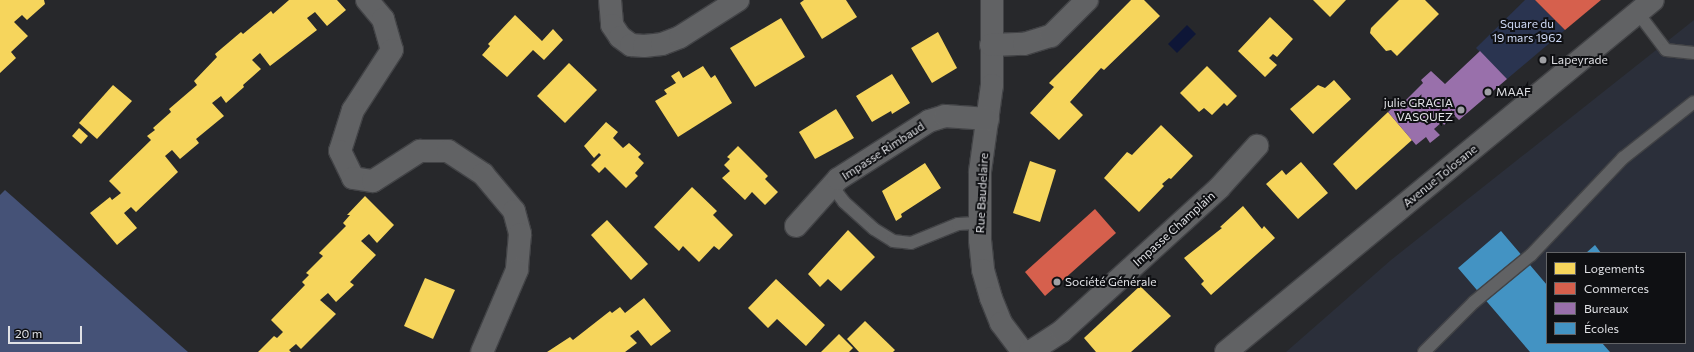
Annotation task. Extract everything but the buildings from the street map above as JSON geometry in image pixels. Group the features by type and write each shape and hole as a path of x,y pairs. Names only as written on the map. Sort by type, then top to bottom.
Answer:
{"street":[{"path":"367,0 382,18 392,50 353,110 340,150 353,178 373,181 420,151 448,151 483,174 514,212 520,234 517,270 482,352"},
{"path":"610,0 612,25 620,37 631,44 644,46 662,44 680,37 738,0"},
{"name":"Rue Baudelaire","path":"992,0 992,45 988,119 980,172 980,223 983,270 991,298 1001,323 1023,352"},
{"path":"992,45 1024,44 1051,36 1088,0"},
{"name":"Avenue Tolosane","path":"1226,352 1645,6"},
{"name":"Impasse Rimbaud","path":"796,226 838,179 929,121 945,116 988,119"},
{"name":"Impasse Champlain","path":"1030,352 1062,331 1219,188 1257,146"}],"lane":[{"path":"1645,6 1666,50 1694,53"},
{"path":"1424,352 1474,302 1531,255 1623,158 1694,102"},
{"path":"832,186 844,202 874,229 893,240 911,243 958,224 980,223"}],"shaded area":[{"path":"1694,20 1694,352 1286,352 1391,260"},
{"path":"1187,25 1196,34 1177,53 1168,44"},
{"path":"5,190 188,352 0,352 0,195"}],"green space":[{"name":"Square du 19 mars 1962","path":"1525,0 1535,0 1565,30 1507,79 1476,48"}],"place":[{"name":"Lapeyrade","path":"1543,60"},
{"name":"MAAF","path":"1488,92"},
{"name":"julie GRACIA VASQUEZ","path":"1461,110"},
{"name":"Société Générale","path":"1057,282"}]}
